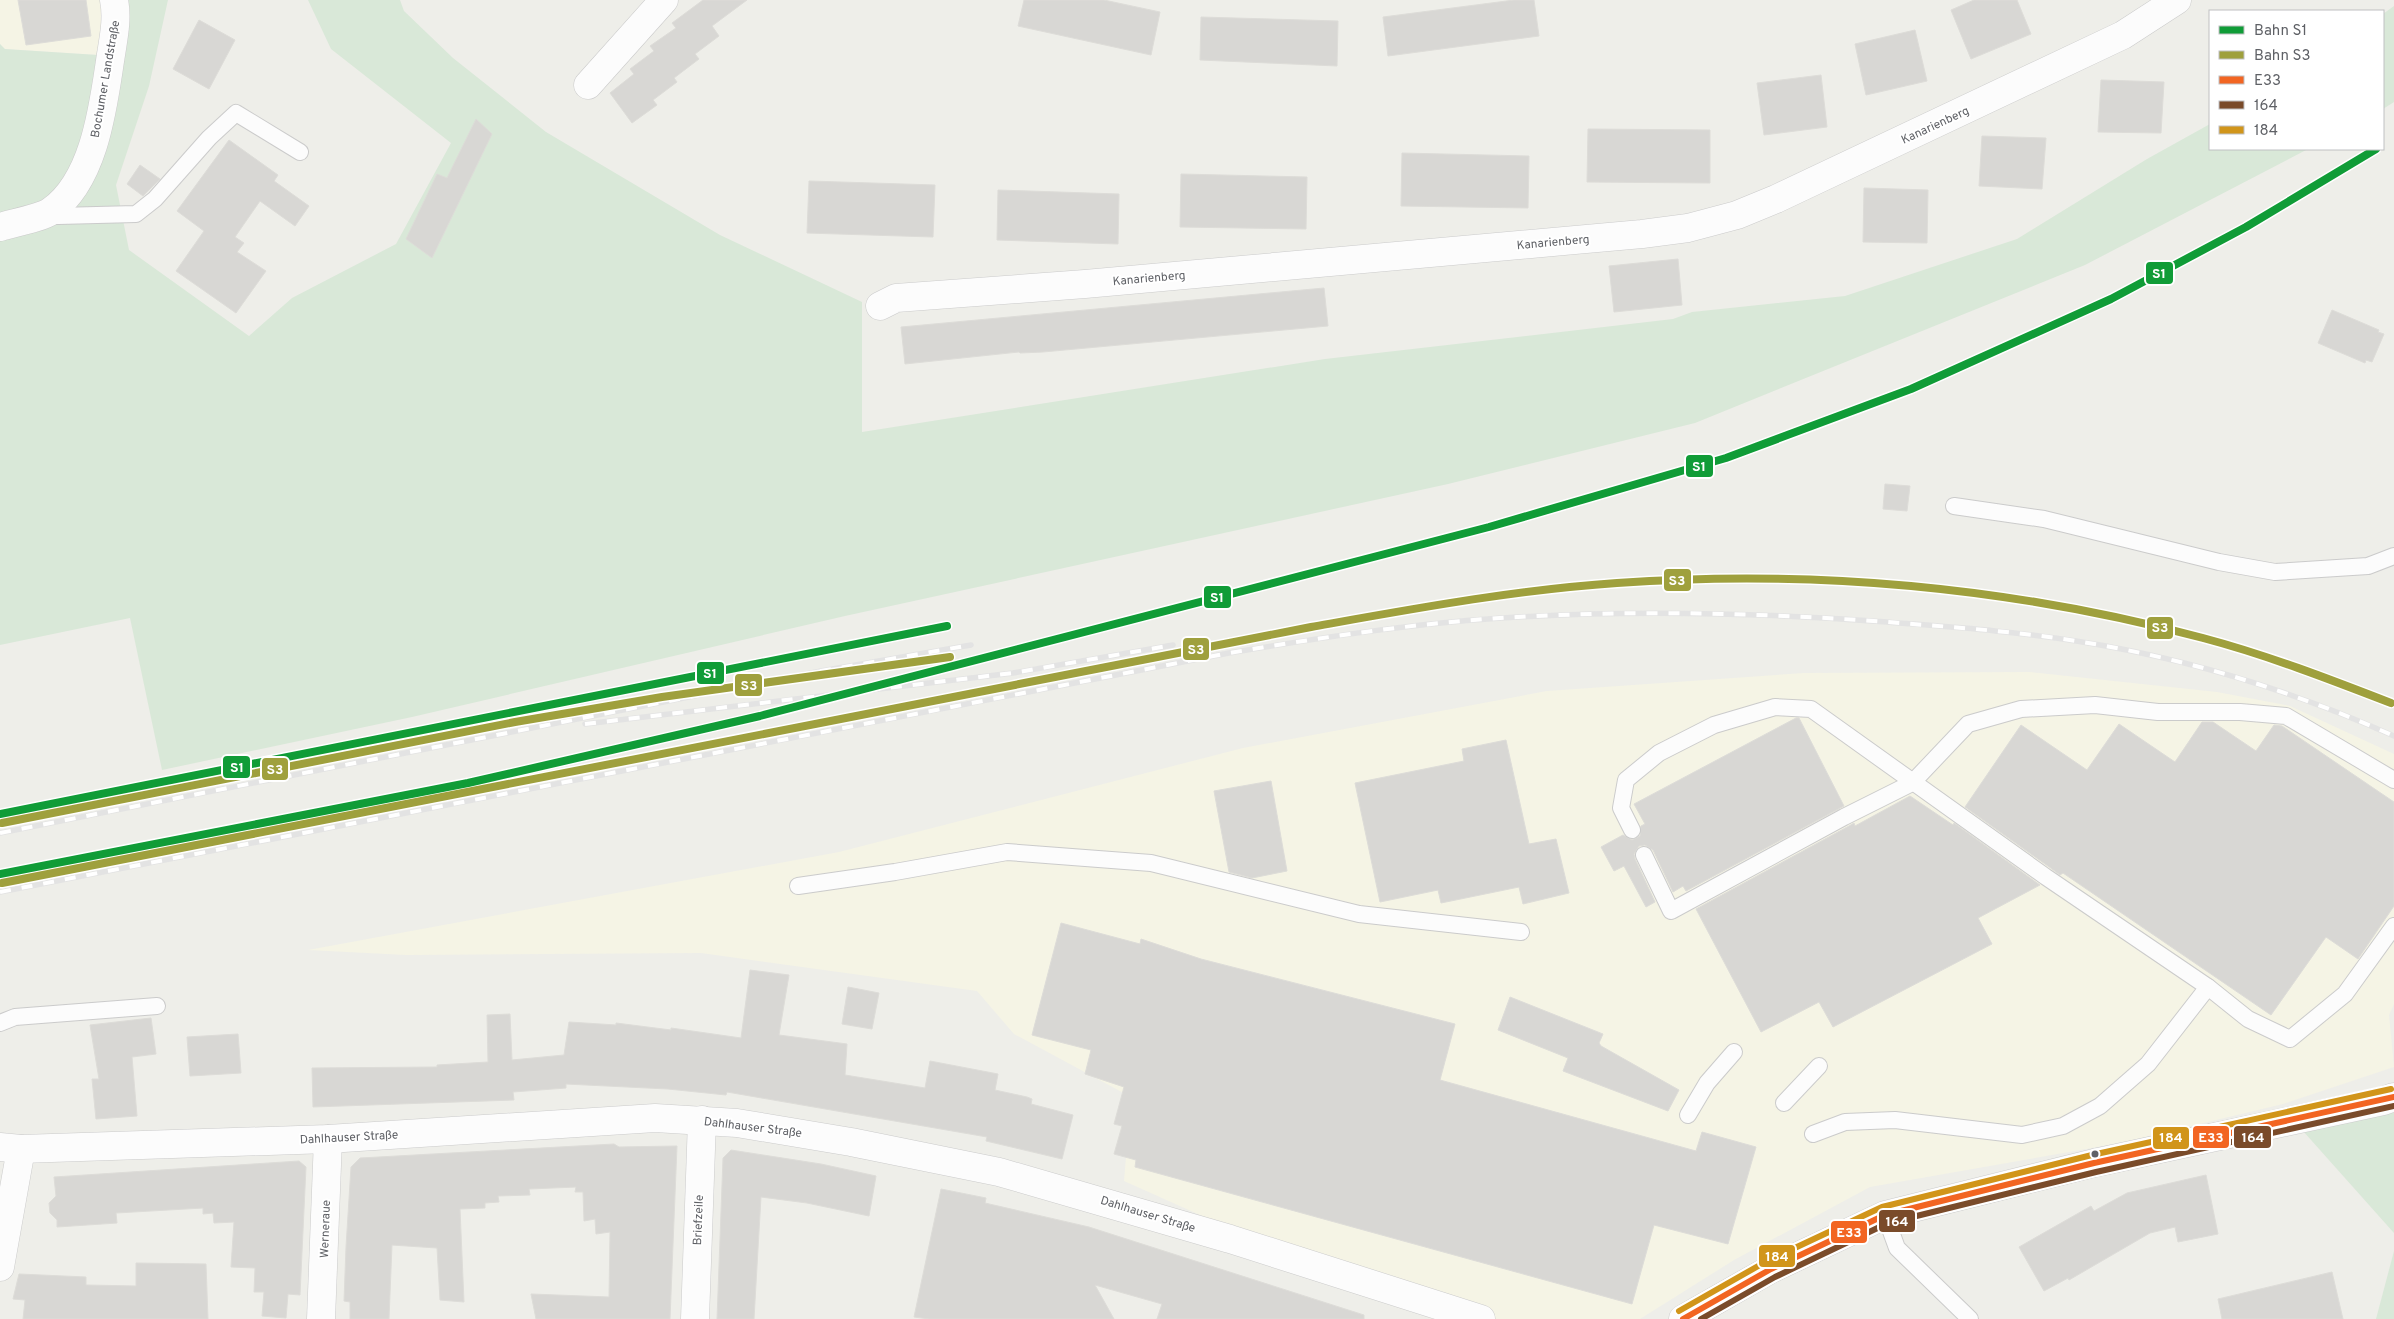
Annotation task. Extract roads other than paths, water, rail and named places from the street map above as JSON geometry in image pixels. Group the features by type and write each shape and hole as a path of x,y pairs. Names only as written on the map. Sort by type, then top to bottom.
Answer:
{"street":[{"name":"Bochumer Landstraße","path":"0,227 50,212 67,195 92,151 98,131 117,14 114,0"},
{"path":"588,85 664,0"},
{"name":"Kanarienberg","path":"880,306 896,298 1444,252 1688,228 1737,215 1776,200 2122,35 2177,0"},
{"path":"1683,1319 1771,1269 1885,1215 2085,1165 2384,1101 2394,1097"},
{"name":"Dahlhauser Straße","path":"11,1148 328,1140 655,1118 702,1120 773,1128 999,1172 1230,1239 1481,1319"},
{"name":"Briefzeile","path":"695,1319 702,1120"},
{"name":"Werneraue","path":"321,1319 328,1140"},
{"path":"0,1267 11,1148"}],"lane":[{"path":"50,212 58,216 136,214 155,199 210,138 236,113 300,152"},
{"path":"1954,506 2044,519 2219,562 2275,572 2368,566 2394,556"},
{"path":"1644,855 1671,911 1844,817 1912,783 1968,724 2021,709 2095,705 2158,712 2240,712 2286,716 2394,780"},
{"path":"1632,830 1621,808 1626,780 1659,753 1714,725 1775,707 1811,709 2046,877 2208,987 2248,1020 2290,1040 2345,994 2394,926"},
{"path":"798,886 896,872 1007,852 1151,863 1359,914 1522,932"},
{"path":"1813,1134 1845,1122 1895,1120 2022,1135 2063,1126 2100,1106 2148,1064 2208,987"},
{"path":"0,1023 15,1017 157,1006"},
{"path":"1688,1115 1707,1083 1734,1052"},
{"path":"1784,1103 1819,1066"},
{"path":"1885,1215 1897,1248 1970,1319"}],"railway":[{"path":"0,892 1229,653 1373,631 1482,619 1656,613 1795,616 1982,630 2076,641 2158,657 2238,678 2317,705 2394,736"},
{"path":"0,833 821,671 971,645"},
{"path":"585,724 1013,673 1173,645"}],"rail line":[{"name":"S1","path":"0,874 468,783 760,716 1489,527 1726,458 1911,389 2111,299 2246,227 2374,150"},
{"name":"S3","path":"2,883 1311,627 1502,595 1617,583 1691,579 1839,581 1985,594 2131,620 2203,638 2321,676 2391,703"},
{"name":"S1","path":"0,814 947,626"},
{"name":"S3","path":"2,823 515,722 662,697 950,657"}]}
